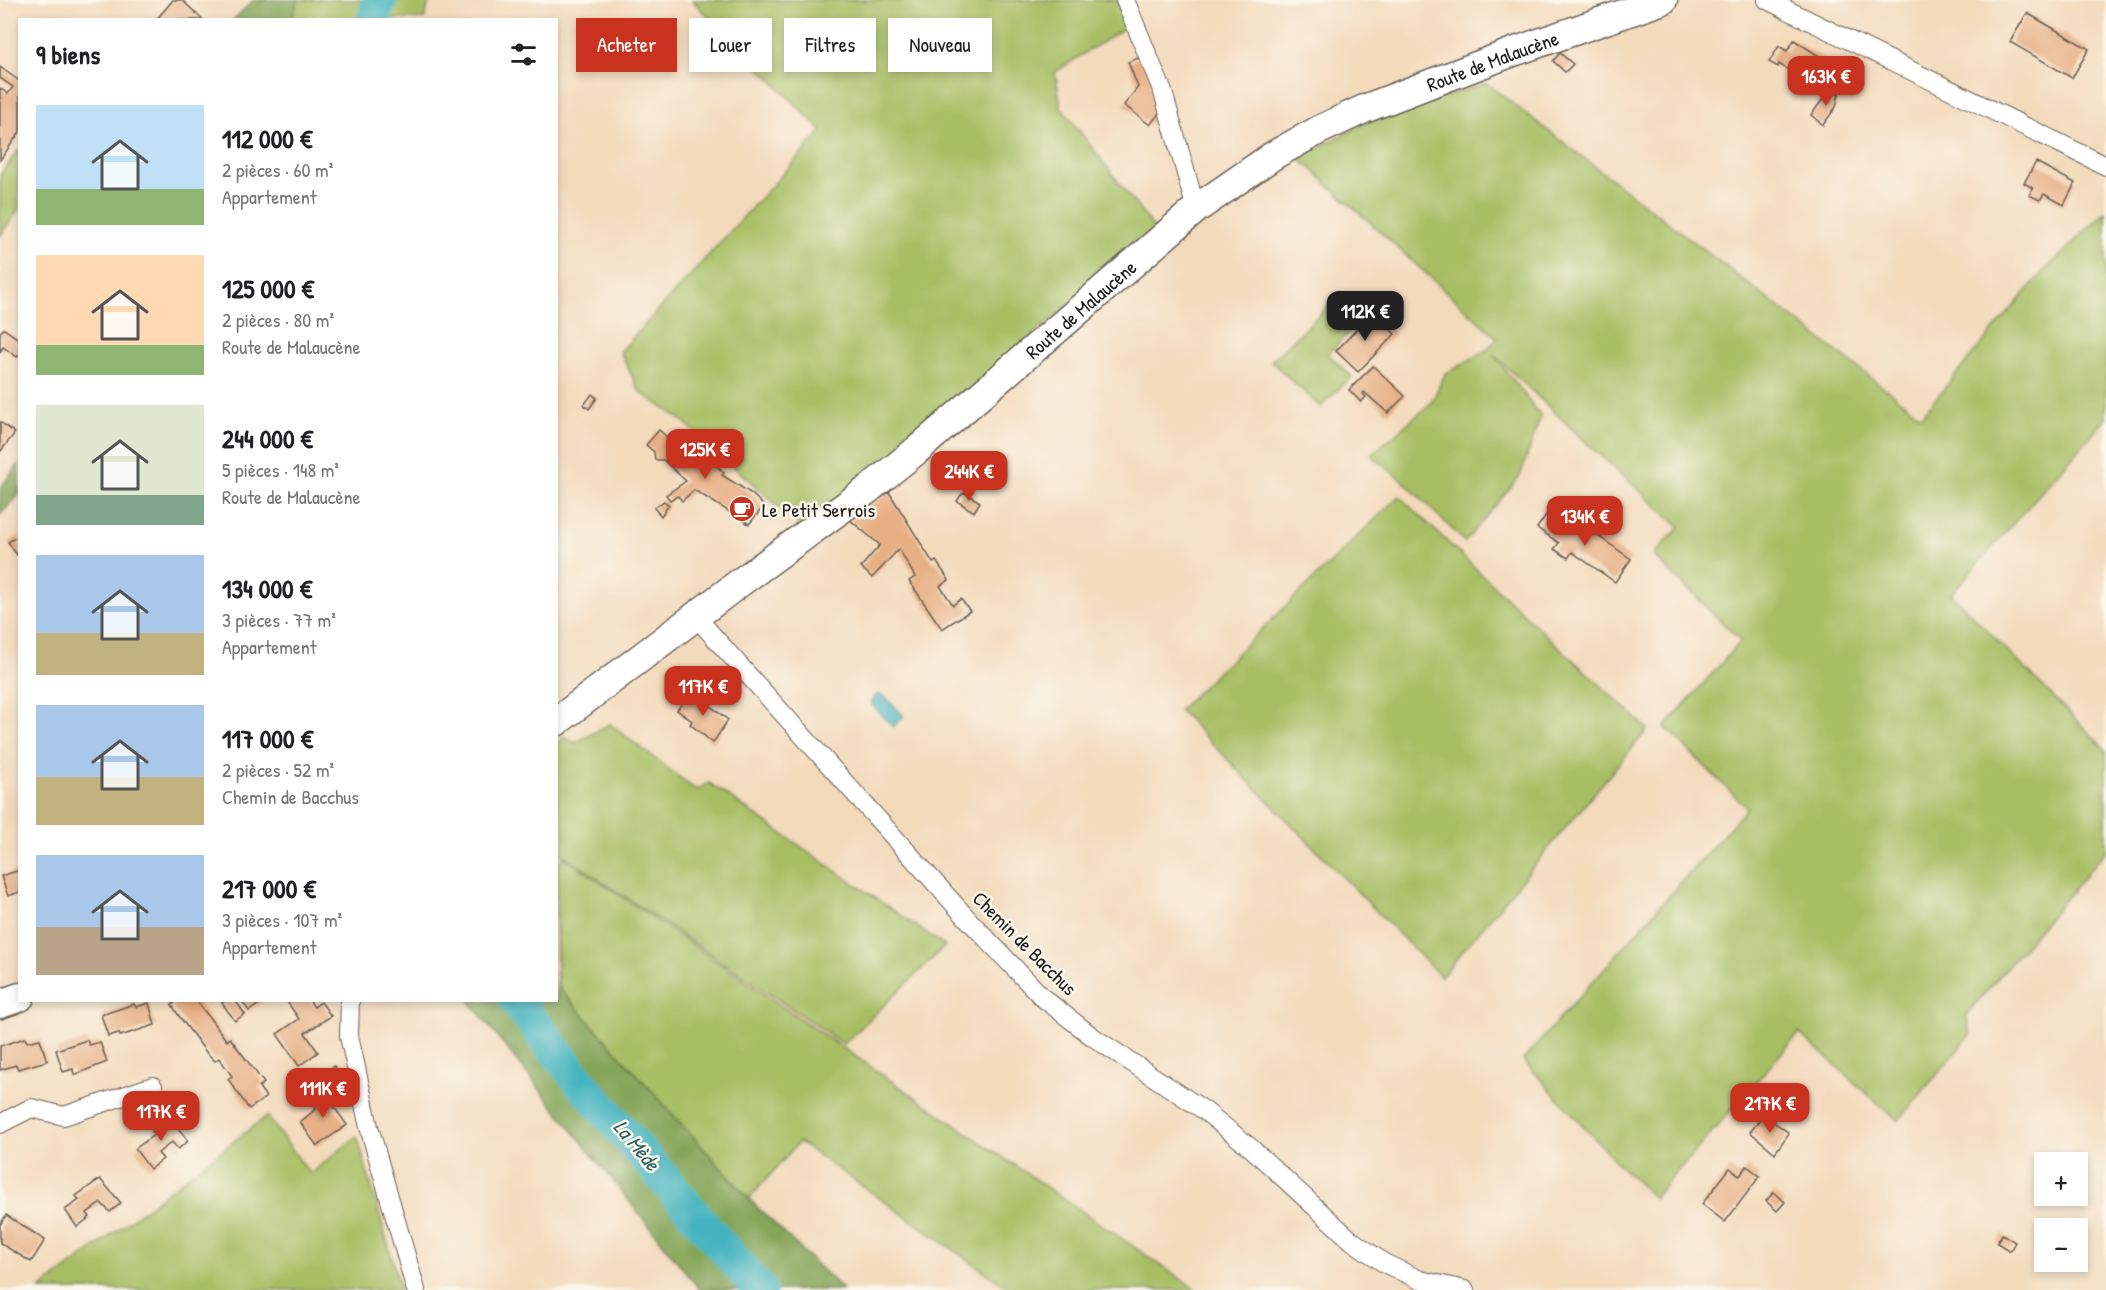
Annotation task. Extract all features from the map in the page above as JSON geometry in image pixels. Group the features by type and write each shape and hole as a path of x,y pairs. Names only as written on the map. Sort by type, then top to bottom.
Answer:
{"main road":[{"name":"Route de Malaucène","path":"558,720 738,584 866,491 917,450 1196,209 1274,155 1364,108 1513,52 1663,0"},
{"path":"0,1004 18,998"}],"street":[{"path":"1125,0 1163,92 1196,209"},
{"path":"1767,0 2106,166"},
{"name":"Chemin de Bacchus","path":"696,617 1042,998 1093,1037 1205,1111 1251,1148 1352,1240 1383,1263 1420,1280 1465,1290"},
{"path":"350,1002 349,1036 369,1127 416,1290"},
{"path":"0,1124 31,1108 64,1116 153,1086"}],"green space":[{"path":"254,0 298,0 291,18 235,18"},
{"path":"298,0 429,0 425,18 292,18"},
{"path":"692,0 1117,0 1129,25 1055,72 1061,107 1155,230 885,464 800,526 683,421 640,392 620,352 822,131 763,72 772,72 772,18 710,18"},
{"path":"1486,83 1921,416 2041,274 2106,211 2106,419 1951,594 2106,750 2106,851 1966,1015 1971,1034 1898,1121 1799,1033 1654,1198 1619,1165 1523,1060 1747,808 1665,727 1741,641 1653,555 1680,527 1594,450 1493,354 1541,416 1520,476 1465,542 1403,481 1371,455 1431,403 1445,374 1488,349 1497,338 1299,158 1363,124"},
{"path":"18,150 18,210 0,236 0,175"},
{"path":"1334,301 1364,317 1328,354 1352,377 1320,407 1271,361"},
{"path":"18,465 18,496 0,515 0,488"},
{"path":"1399,496 1648,729 1441,977 1179,710"},
{"path":"610,724 696,790 709,783 945,946 844,1044 558,852 558,742 565,737 575,743"},
{"path":"564,857 1195,1290 1011,1290 799,1142 749,1199 558,987 558,865"},
{"path":"558,987 749,1199 843,1290 700,1290 470,1002 558,1002"},
{"path":"267,1116 310,1174 357,1136 401,1290 39,1290"}],"water":[{"path":"877,695 884,696 903,715 893,727 872,705 872,699"}],"building":[{"path":"173,0 182,0 201,18 158,18"},
{"path":"2027,13 2089,49 2072,78 2010,42"},
{"path":"1794,40 1830,63 1824,72 1833,78 1826,87 1810,77 1806,83 1798,77 1802,71 1794,66 1790,71 1779,64 1778,67 1769,62 1779,46 1787,51"},
{"path":"1560,53 1573,64 1565,72 1553,61"},
{"path":"1141,57 1164,107 1150,125 1124,105 1138,87 1128,62"},
{"path":"0,67 18,80 18,135 0,160 0,88 8,94 13,87 0,78"},
{"path":"1827,90 1839,93 1836,107 1823,125 1811,115 1826,95"},
{"path":"2036,162 2075,183 2064,205 2044,194 2040,200 2029,195 2033,188 2024,183"},
{"path":"1372,313 1395,334 1358,372 1336,351"},
{"path":"4,329 18,339 17,357 3,347 0,352 0,332"},
{"path":"1373,366 1405,396 1388,413 1364,392 1366,397 1361,402 1349,390"},
{"path":"592,394 597,398 589,409 584,405"},
{"path":"0,422 15,433 0,452"},
{"path":"659,430 697,464 706,455 724,473 722,475 752,494 764,506 749,524 694,490 682,501 678,496 670,500 666,495 686,481 663,460 655,460 654,452 646,445"},
{"path":"889,492 933,563 936,561 949,580 940,586 953,605 961,599 970,611 942,629 909,581 915,577 899,549 872,578 861,567 880,545 850,520"},
{"path":"965,493 980,502 974,512 957,501"},
{"path":"664,501 669,505 661,516 654,508"},
{"path":"1548,512 1561,520 1562,518 1585,534 1588,529 1631,559 1615,582 1572,552 1568,558 1554,549 1559,543 1537,528"},
{"path":"18,536 18,555 17,555 8,542"},
{"path":"691,691 728,720 713,743 690,724 692,721 677,710"},
{"path":"18,871 18,893 8,896 1,876"},
{"path":"176,1002 198,1002 227,1041 230,1038 264,1083 259,1087 266,1097 249,1109 228,1079 232,1076 219,1058 215,1061 206,1052 172,1005"},
{"path":"236,1002 245,1014 235,1021 222,1003"},
{"path":"242,1002 262,1002 249,1011"},
{"path":"287,1002 310,1002 314,1007 321,1002 331,1016 305,1033 318,1052 299,1066 277,1034 299,1019"},
{"path":"149,1003 155,1025 120,1036 119,1033 108,1036 101,1015 134,1004 136,1007"},
{"path":"25,1038 27,1042 40,1039 47,1061 18,1069 16,1065 0,1070 0,1046"},
{"path":"87,1040 89,1045 100,1042 107,1062 74,1075 73,1069 63,1072 56,1050"},
{"path":"334,1066 339,1072 323,1085 318,1077"},
{"path":"322,1090 347,1125 317,1146 300,1122 316,1109 309,1098"},
{"path":"1764,1115 1789,1133 1775,1153 1750,1132"},
{"path":"170,1117 188,1141 178,1149 172,1142 158,1153 163,1159 150,1169 135,1149 155,1134 152,1131"},
{"path":"1747,1166 1760,1176 1725,1222 1702,1204 1730,1168 1740,1176"},
{"path":"100,1179 121,1203 110,1212 101,1203 87,1213 90,1217 77,1227 65,1210 79,1200 76,1196"},
{"path":"1774,1192 1785,1202 1777,1211 1766,1201"},
{"path":"6,1215 45,1240 31,1262 0,1243 0,1225"},
{"path":"2002,1234 2015,1242 2010,1251 1997,1243"}],"waterway":[{"name":"La Mède","path":"374,18 380,0"},
{"name":"La Mède","path":"517,1002 580,1082 760,1290"}],"place":[{"name":"Le Petit Serrois","path":"742,509"}]}
